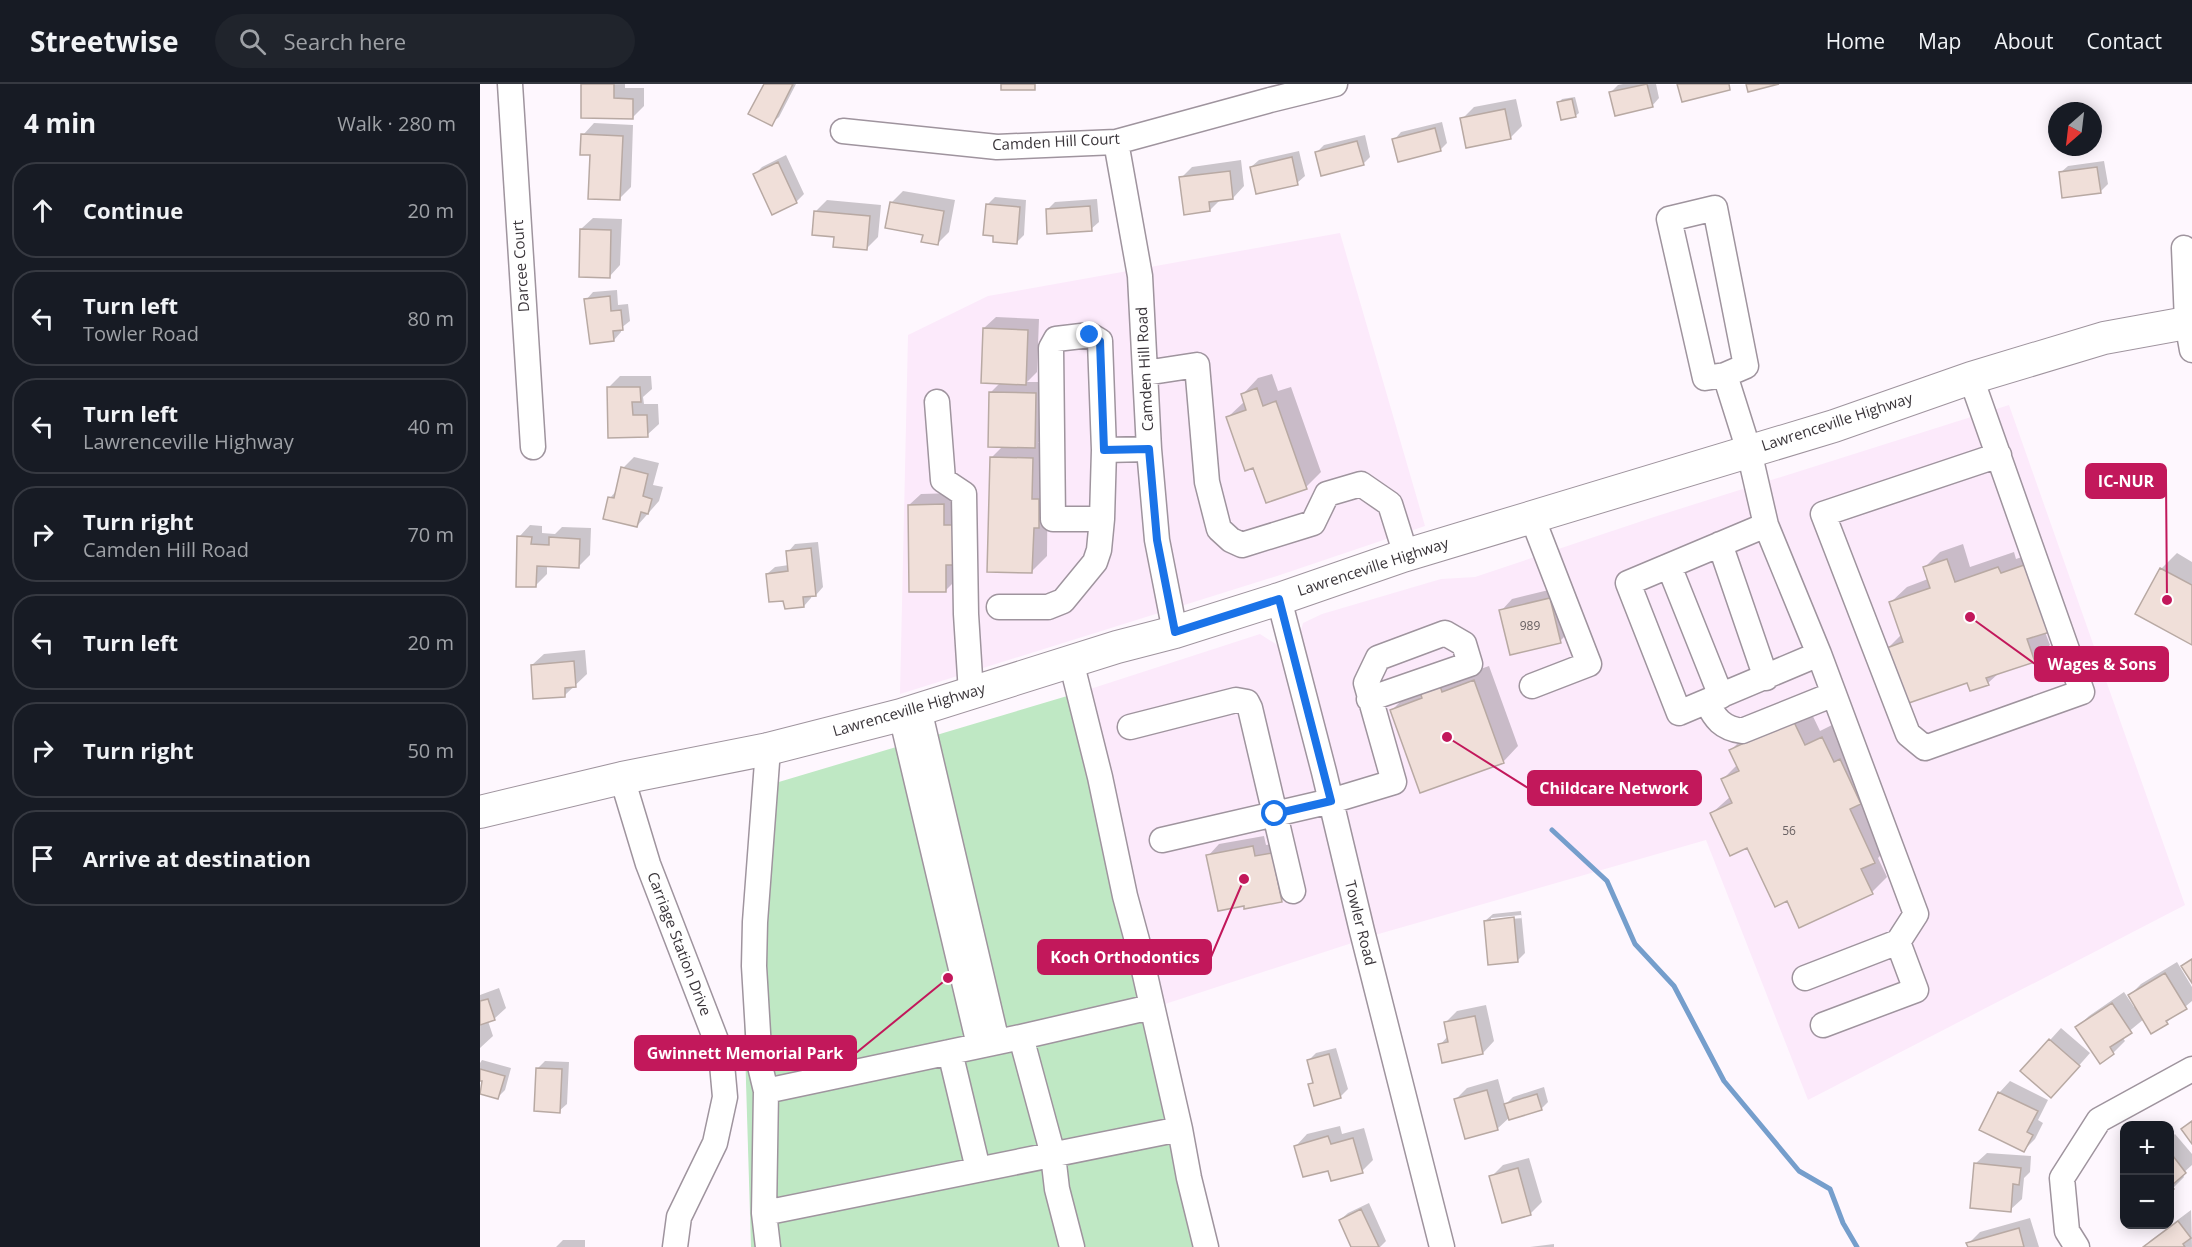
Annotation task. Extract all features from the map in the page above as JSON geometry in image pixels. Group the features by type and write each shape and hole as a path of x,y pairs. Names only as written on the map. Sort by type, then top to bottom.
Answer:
{"main road":[{"name":"Lawrenceville Highway","path":"480,812 622,778 768,749 910,712 1117,647 1175,632 1406,555 1834,426 1971,378 2104,338 2190,331"}],"street":[{"name":"Darcee Court","path":"510,84 533,447"},
{"name":"Camden Hill Court","path":"843,131 998,147 1116,142 1335,84"},
{"name":"Camden Hill Road","path":"1116,142 1140,276 1149,449 1157,540 1175,632"},
{"path":"1715,208 1746,366 1725,375 1705,378 1669,219 1715,208"},
{"path":"2184,248 2190,331"},
{"path":"999,607 1048,607 1063,601 1095,562 1099,550 1102,519 1104,450 1100,341 1090,335 1056,339 1051,348 1053,519 1102,519"},
{"path":"1145,373 1197,365 1207,482 1219,529 1231,540 1242,544 1313,523 1327,494 1361,484 1390,504 1406,555"},
{"path":"1725,375 1749,451 1766,525 1819,654 1916,914 1898,942 1805,978"},
{"path":"1971,378 1999,455 2082,692 1925,748 1908,734 1823,514 1999,455"},
{"path":"937,402 944,480 964,494 966,614 971,693"},
{"path":"1104,450 1149,449"},
{"path":"1532,517 1589,664 1532,686"},
{"path":"1766,525 1628,583 1679,713 1819,654"},
{"path":"1720,544 1766,678"},
{"path":"1669,566 1714,699 1720,724 1729,729 1742,731 1834,694"},
{"name":"Towler Road","path":"1279,599 1442,1247"},
{"path":"1071,661 1100,777 1206,1247"},
{"path":"1162,840 1331,801 1394,782 1369,699"},
{"path":"1130,727 1236,700 1247,702 1293,891"},
{"path":"910,712 988,1044"},
{"path":"768,749 755,922 754,966 760,1066 766,1090 764,1213 768,1247"},
{"name":"Carriage Station Drive","path":"622,778 648,864 721,1053 725,1097 715,1143 679,1217 675,1247"},
{"path":"1823,1025 1916,990 1898,942"},
{"path":"766,1090 1021,1037 1151,1006"},
{"path":"1021,1037 1053,1155 1057,1189 1072,1247"},
{"path":"950,1052 978,1169"},
{"path":"2077,1247 2067,1231 2062,1178 2099,1120 2192,1069"},
{"path":"764,1213 1180,1129"}],"shaded area":[{"path":"1340,233 1425,526 1277,576 900,694 908,335 988,296"},
{"path":"2009,405 2185,905 1808,1100 1706,840 1375,935 1299,639 1303,623 1322,614 1441,579 1475,577 1654,517"},
{"path":"1260,634 1282,648 1358,941 1159,1006 1084,691"}],"green space":[{"path":"1084,691 1214,1247 751,1247 742,950 752,790"}],"building":[{"path":"581,84 614,84 614,98 633,99 633,119 581,118"},
{"path":"764,84 793,84 772,126 748,114"},
{"path":"1001,84 1035,84 1035,90 1001,90"},
{"path":"1647,84 1653,107 1615,116 1609,92"},
{"path":"1677,84 1729,84 1730,90 1682,102"},
{"path":"1746,84 1779,84 1748,92"},
{"path":"1572,99 1576,117 1561,120 1557,102"},
{"path":"1505,109 1511,139 1466,148 1460,118"},
{"path":"1435,128 1441,151 1398,162 1392,139"},
{"path":"581,134 623,136 620,200 588,199 590,155 580,155"},
{"path":"1357,141 1364,165 1321,176 1315,152"},
{"path":"1292,157 1298,185 1256,194 1250,167"},
{"path":"778,162 797,203 772,215 753,174"},
{"path":"2097,167 2101,193 2062,198 2059,172"},
{"path":"1230,171 1233,199 1209,202 1210,211 1184,215 1179,177"},
{"path":"890,202 944,211 938,245 921,242 923,235 885,228"},
{"path":"986,204 1020,207 1017,244 993,242 993,236 983,235"},
{"path":"1090,206 1092,231 1047,234 1046,209"},
{"path":"814,211 870,216 867,250 833,247 834,237 812,235"},
{"path":"580,229 611,230 610,278 579,277"},
{"path":"610,296 611,311 621,310 623,330 613,331 614,341 590,344 584,299"},
{"path":"983,328 1028,330 1026,385 981,383"},
{"path":"607,387 640,387 641,402 632,402 633,415 647,415 648,437 608,438"},
{"path":"1257,388 1263,406 1276,401 1307,489 1266,503 1253,468 1245,471 1226,417 1246,410 1241,394"},
{"path":"989,392 1036,393 1035,448 988,447"},
{"path":"990,457 1033,458 1032,499 1039,499 1039,528 1034,528 1032,573 987,572"},
{"path":"621,467 648,474 643,496 652,499 648,514 641,512 637,527 603,519 608,497 614,498"},
{"path":"944,504 944,525 953,525 953,565 946,565 946,592 909,592 908,505"},
{"path":"517,536 532,537 531,544 549,545 549,537 580,539 579,568 537,566 536,587 516,587"},
{"path":"811,548 816,596 803,597 804,607 785,609 783,601 769,602 766,574 788,571 786,551"},
{"path":"1947,559 1955,582 1998,567 2001,573 2027,564 2050,632 2027,639 2035,662 1986,678 1989,685 1970,691 1967,683 1903,705 1884,649 1903,642 1889,602 1930,588 1923,567"},
{"path":"2160,568 2192,585 2192,645 2135,614"},
{"path":"1550,598 1561,643 1510,655 1499,610"},
{"path":"574,661 576,687 565,688 565,697 533,699 531,665"},
{"path":"1437,676 1442,692 1474,680 1504,763 1420,793 1390,710 1422,698 1417,683"},
{"path":"1793,720 1805,745 1822,737 1834,762 1840,759 1861,804 1850,809 1875,863 1861,869 1873,894 1799,928 1787,901 1775,907 1747,848 1730,856 1710,813 1732,803 1721,779 1739,771 1729,750"},
{"path":"1253,846 1255,856 1272,853 1282,902 1218,911 1206,855"},
{"path":"1514,917 1518,962 1488,965 1484,921"},
{"path":"2192,959 2192,983 2181,966"},
{"path":"2165,973 2187,1009 2166,1021 2168,1024 2151,1034 2128,995"},
{"path":"488,999 495,1020 480,1025 480,1001"},
{"path":"2112,1003 2132,1033 2110,1047 2114,1054 2100,1064 2075,1027"},
{"path":"1475,1016 1483,1054 1442,1063 1438,1044 1448,1042 1444,1022"},
{"path":"2049,1039 2080,1066 2051,1098 2020,1071"},
{"path":"1329,1054 1341,1098 1314,1106 1308,1084 1313,1083 1307,1060"},
{"path":"536,1068 562,1069 560,1113 534,1111"},
{"path":"480,1069 505,1076 498,1099 480,1094 482,1081 480,1081"},
{"path":"1487,1090 1498,1130 1465,1139 1454,1099"},
{"path":"1998,1092 2038,1111 2027,1132 2033,1135 2024,1152 1979,1130"},
{"path":"1537,1094 1542,1110 1509,1120 1504,1104"},
{"path":"2192,1121 2192,1144 2181,1129"},
{"path":"1328,1136 1331,1144 1353,1138 1363,1173 1331,1181 1328,1171 1303,1177 1294,1146"},
{"path":"2174,1157 2186,1173 2174,1183"},
{"path":"1974,1163 2021,1168 2019,1185 2013,1184 2011,1212 1970,1208"},
{"path":"1518,1168 1531,1215 1502,1223 1489,1176"},
{"path":"1361,1209 1379,1247 1351,1247 1339,1220"},
{"path":"2178,1221 2191,1238 2183,1244 2185,1247 2143,1247 2167,1229 2174,1229 2174,1224"},
{"path":"2019,1228 2024,1247 1968,1247 1966,1243"}],"waterway":[{"path":"1552,830 1607,881 1635,944 1674,986 1724,1081 1799,1171 1830,1189 1843,1223 1857,1247"}],"place":[{"name":"IC-NUR","path":"2167,600"},
{"name":"Wages & Sons","path":"1970,617"},
{"name":"Childcare Network","path":"1447,737"},
{"name":"Koch Orthodontics","path":"1244,879"},
{"name":"Gwinnett Memorial Park","path":"948,978"}],"route":[{"path":"1090,335 1100,341 1104,450 1149,449 1157,540 1175,632 1279,599 1331,801 1275,814"}]}
